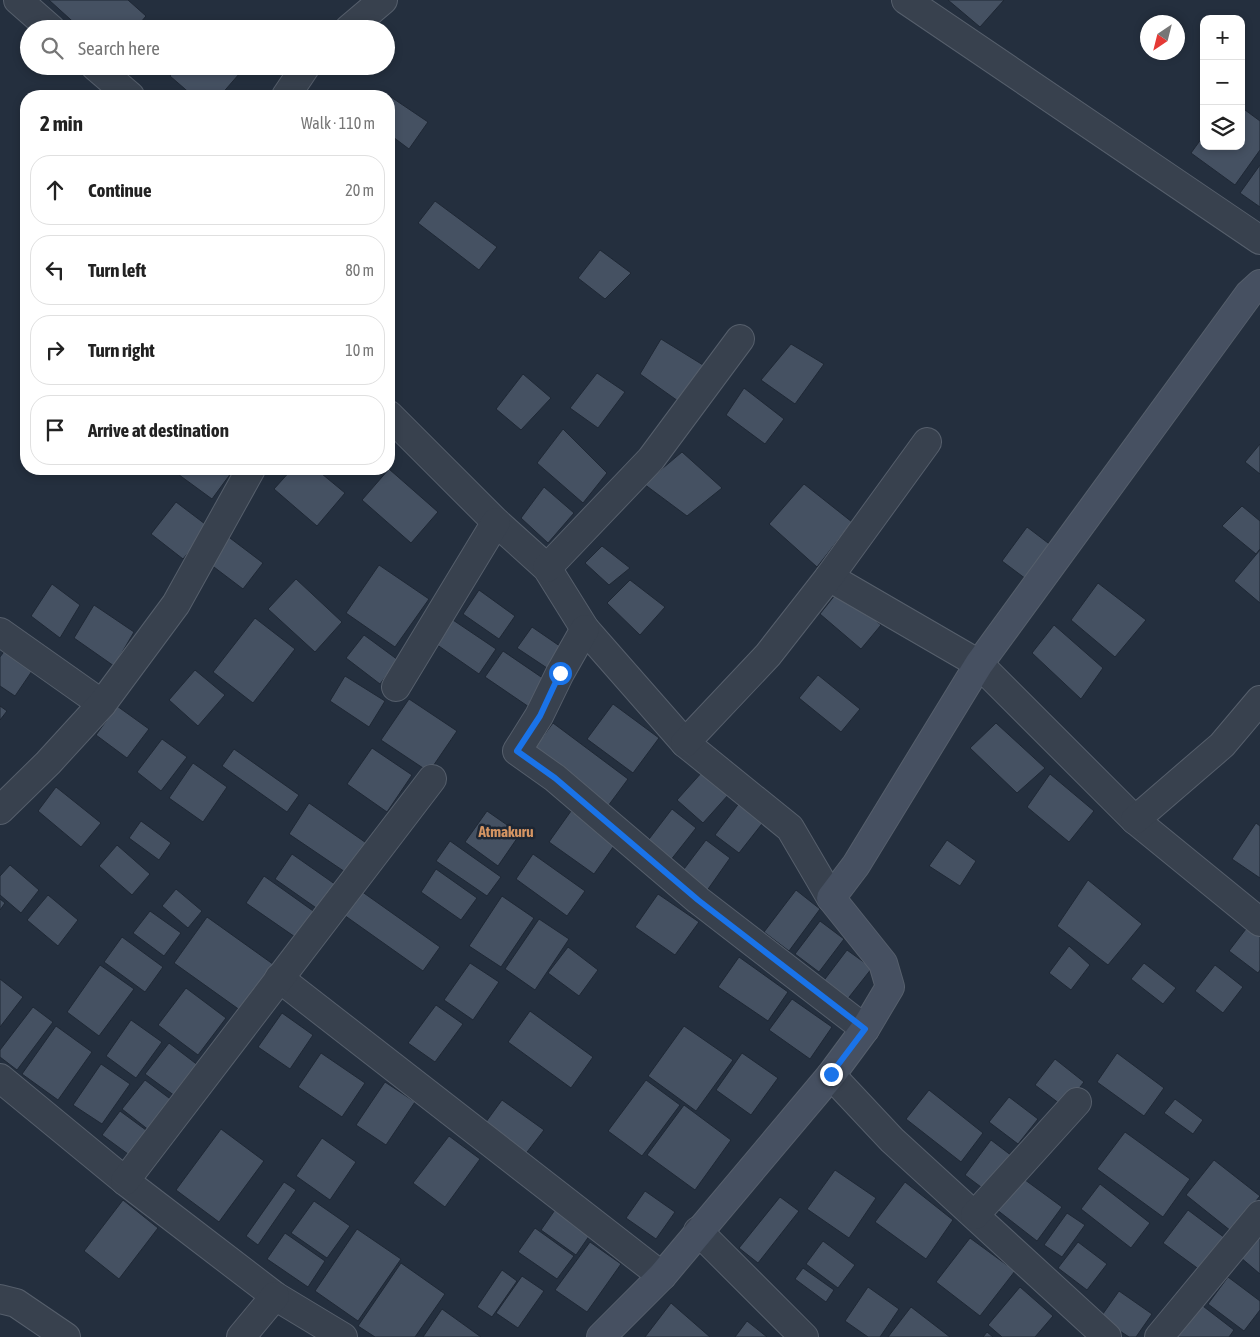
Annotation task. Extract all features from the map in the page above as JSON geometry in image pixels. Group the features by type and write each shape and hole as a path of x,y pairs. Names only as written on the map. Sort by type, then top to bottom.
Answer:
{"street":[{"path":"18,0 41,20"},
{"path":"360,20 383,0"},
{"path":"906,0 1260,240"},
{"path":"106,75 123,90"},
{"path":"290,90 300,75"},
{"path":"831,898 856,865 979,664 1249,294 1260,284"},
{"path":"547,568 651,459 740,339"},
{"path":"395,421 496,522 547,568 585,629 685,743 790,828 831,898 883,963 890,988 865,1029 831,1074 662,1276 601,1337"},
{"path":"685,743 768,655 829,577 927,442"},
{"path":"0,810 48,764 102,704 176,604 248,475"},
{"path":"396,687 496,522"},
{"path":"829,577 979,664 1135,820 1260,922"},
{"path":"585,629 560,673 540,716 517,751 555,778 698,900 865,1029"},
{"path":"0,632 102,704"},
{"path":"1135,820 1222,745 1260,700"},
{"path":"125,1181 432,779"},
{"path":"279,978 662,1276"},
{"path":"831,1074 892,1140 1107,1337"},
{"path":"0,1078 125,1181 275,1296 343,1337"},
{"path":"975,1215 1077,1102"},
{"path":"1160,1337 1260,1215"},
{"path":"698,1231 804,1337"},
{"path":"241,1337 275,1296"},
{"path":"0,1299 16,1303 66,1337"}],"building":[{"path":"49,0 128,0 146,16 143,20 71,20"},
{"path":"948,0 1004,0 980,27"},
{"path":"238,75 225,90 186,90 170,76"},
{"path":"395,100 428,122 409,149 395,138"},
{"path":"1245,110 1260,121 1260,150 1235,185 1191,153 1200,141 1200,150 1245,150"},
{"path":"1260,165 1260,207 1240,193"},
{"path":"435,201 497,247 479,270 418,223"},
{"path":"600,250 631,273 605,299 578,278"},
{"path":"661,339 703,365 678,401 640,374"},
{"path":"791,344 824,364 795,404 761,380"},
{"path":"597,373 625,392 598,428 570,408"},
{"path":"523,374 551,398 521,430 496,409"},
{"path":"744,388 784,419 765,444 726,415"},
{"path":"563,429 607,473 583,503 537,463"},
{"path":"1260,444 1260,474 1245,462"},
{"path":"682,452 722,488 687,516 644,484"},
{"path":"395,474 438,512 411,543 362,500 384,475"},
{"path":"179,475 230,475 212,499"},
{"path":"287,475 323,475 345,493 317,526 274,489"},
{"path":"804,484 852,522 817,567 769,524"},
{"path":"544,487 574,513 548,543 521,518"},
{"path":"176,502 209,527 183,559 151,534"},
{"path":"1242,506 1260,521 1260,549 1256,554 1222,526"},
{"path":"1027,527 1052,546 1026,579 1002,561"},
{"path":"226,535 263,563 243,589 206,561"},
{"path":"602,546 630,568 609,585 585,563"},
{"path":"1260,550 1260,603 1234,581"},
{"path":"379,565 429,599 395,647 346,613"},
{"path":"296,579 342,622 315,652 268,609"},
{"path":"630,580 665,607 640,635 607,603"},
{"path":"1098,583 1146,620 1115,657 1071,620"},
{"path":"52,584 80,605 60,638 31,616"},
{"path":"479,590 515,616 499,639 463,614"},
{"path":"839,590 881,625 861,649 820,614"},
{"path":"94,605 134,632 114,666 74,638"},
{"path":"255,618 295,649 253,703 213,672"},
{"path":"450,618 496,649 479,674 433,642"},
{"path":"1054,625 1103,668 1081,699 1032,653"},
{"path":"532,627 567,651 553,672 517,648"},
{"path":"364,635 398,660 380,684 346,658"},
{"path":"8,646 32,671 15,696 0,686 0,657"},
{"path":"503,651 547,681 529,707 485,677"},
{"path":"195,670 225,695 198,726 169,700"},
{"path":"818,675 860,709 841,732 799,698"},
{"path":"345,676 385,701 369,727 330,701"},
{"path":"409,699 457,731 429,772 381,740"},
{"path":"613,704 659,738 633,773 587,739"},
{"path":"0,706 7,711 0,720"},
{"path":"117,706 149,729 127,758 96,735"},
{"path":"553,723 628,779 608,806 533,750"},
{"path":"996,723 1045,768 1017,793 970,748"},
{"path":"162,739 187,757 161,791 137,772"},
{"path":"372,748 412,775 387,812 347,784"},
{"path":"234,749 299,795 287,812 222,766"},
{"path":"193,763 227,787 203,822 169,798"},
{"path":"703,771 729,794 703,823 677,800"},
{"path":"1050,774 1094,811 1069,842 1027,807"},
{"path":"56,787 101,823 81,847 38,811"},
{"path":"740,802 765,820 739,853 715,835"},
{"path":"309,803 372,847 351,876 289,834"},
{"path":"672,809 696,828 670,861 646,843"},
{"path":"487,811 520,834 498,866 465,842"},
{"path":"571,811 616,843 594,874 549,842"},
{"path":"141,821 171,843 159,860 129,838"},
{"path":"1256,823 1260,826 1260,878 1232,859"},
{"path":"706,840 730,858 706,892 681,873"},
{"path":"947,840 976,861 960,886 929,866"},
{"path":"450,841 501,877 487,896 436,861"},
{"path":"117,845 150,874 132,895 99,866"},
{"path":"292,854 339,887 322,912 275,879"},
{"path":"533,854 585,891 567,916 516,879"},
{"path":"10,865 39,890 21,913 0,895 0,876"},
{"path":"436,869 477,898 461,920 421,892"},
{"path":"264,876 316,913 298,939 246,903"},
{"path":"1088,880 1142,924 1108,965 1057,926"},
{"path":"176,889 202,911 188,928 162,906"},
{"path":"796,890 820,909 789,951 764,932"},
{"path":"361,891 440,947 423,971 344,915"},
{"path":"658,894 699,922 675,955 635,927"},
{"path":"48,895 78,920 58,946 27,920"},
{"path":"502,896 534,918 501,967 469,946"},
{"path":"0,899 5,903 0,910"},
{"path":"150,911 181,933 164,956 133,933"},
{"path":"207,917 277,967 244,1013 174,963"},
{"path":"539,919 569,939 535,990 505,969"},
{"path":"820,921 844,939 819,972 795,954"},
{"path":"1249,925 1260,933 1260,970 1258,973 1229,951"},
{"path":"122,937 163,967 145,992 104,962"},
{"path":"1069,946 1090,965 1071,990 1049,973"},
{"path":"568,947 598,970 579,996 548,973"},
{"path":"847,950 872,968 846,1001 822,983"},
{"path":"739,957 788,992 768,1021 718,987"},
{"path":"470,963 499,982 473,1020 444,1000"},
{"path":"1144,963 1176,988 1163,1004 1131,979"},
{"path":"100,965 134,989 99,1036 67,1012"},
{"path":"1215,965 1243,987 1223,1013 1195,991"},
{"path":"0,979 23,997 0,1027"},
{"path":"186,988 226,1018 198,1055 158,1025"},
{"path":"792,999 832,1027 810,1059 769,1030"},
{"path":"436,1005 463,1024 435,1062 408,1043"},
{"path":"33,1007 53,1022 17,1070 0,1057 0,1050"},
{"path":"530,1011 593,1057 571,1088 508,1042"},
{"path":"282,1013 313,1035 290,1069 258,1047"},
{"path":"131,1020 162,1042 136,1078 106,1056"},
{"path":"56,1026 92,1052 58,1100 22,1074"},
{"path":"684,1026 733,1060 696,1111 648,1076"},
{"path":"169,1043 199,1066 175,1096 145,1074"},
{"path":"321,1053 365,1083 342,1117 298,1087"},
{"path":"742,1053 778,1078 751,1115 716,1090"},
{"path":"1117,1053 1164,1088 1144,1116 1097,1082"},
{"path":"1055,1059 1084,1082 1064,1107 1035,1085"},
{"path":"101,1064 130,1084 102,1124 73,1105"},
{"path":"145,1080 173,1101 150,1131 122,1109"},
{"path":"646,1080 680,1105 642,1156 608,1131"},
{"path":"385,1082 415,1102 386,1145 356,1125"},
{"path":"929,1090 983,1133 961,1162 906,1119"},
{"path":"1009,1097 1038,1119 1018,1144 989,1122"},
{"path":"1175,1099 1203,1120 1193,1134 1164,1113"},
{"path":"502,1100 544,1130 524,1156 483,1126"},
{"path":"684,1105 731,1140 695,1190 647,1155"},
{"path":"120,1111 150,1133 132,1157 102,1135"},
{"path":"221,1129 264,1161 219,1222 176,1190"},
{"path":"1125,1132 1190,1179 1163,1217 1097,1169"},
{"path":"449,1136 480,1159 445,1207 413,1183"},
{"path":"322,1138 356,1162 330,1200 296,1176"},
{"path":"991,1140 1012,1156 985,1190 965,1175"},
{"path":"1214,1160 1260,1196 1231,1231 1186,1195"},
{"path":"835,1170 876,1198 849,1238 807,1209"},
{"path":"1017,1174 1062,1207 1037,1241 992,1206"},
{"path":"284,1182 296,1190 258,1245 246,1236"},
{"path":"905,1182 953,1220 926,1259 875,1222"},
{"path":"1100,1184 1150,1223 1131,1248 1081,1209"},
{"path":"645,1191 675,1212 656,1239 626,1218"},
{"path":"780,1197 799,1211 758,1263 739,1248"},
{"path":"123,1200 158,1228 119,1279 84,1251"},
{"path":"314,1201 350,1226 327,1258 291,1233"},
{"path":"559,1204 594,1229 576,1255 541,1230"},
{"path":"1188,1210 1225,1238 1200,1270 1163,1243"},
{"path":"1067,1213 1085,1225 1062,1257 1044,1245"},
{"path":"535,1228 574,1256 557,1279 518,1252"},
{"path":"357,1229 401,1259 358,1321 315,1291"},
{"path":"285,1233 325,1261 308,1287 267,1259"},
{"path":"1260,1234 1260,1274 1240,1257"},
{"path":"970,1238 1015,1271 980,1316 936,1282"},
{"path":"823,1241 855,1265 838,1288 806,1264"},
{"path":"590,1242 621,1264 587,1312 555,1290"},
{"path":"1078,1242 1107,1264 1087,1290 1058,1268"},
{"path":"401,1263 445,1294 415,1337 375,1337 358,1326"},
{"path":"803,1268 834,1290 826,1302 795,1279"},
{"path":"502,1270 517,1281 492,1317 477,1307"},
{"path":"522,1276 544,1291 518,1328 496,1313"},
{"path":"1228,1277 1260,1301 1260,1310 1244,1331 1208,1304"},
{"path":"868,1287 899,1309 880,1337 868,1337 845,1321"},
{"path":"1020,1287 1053,1316 1035,1337 1002,1337 988,1325"},
{"path":"1119,1291 1152,1314 1136,1337 1129,1337 1100,1318"},
{"path":"671,1303 710,1337 645,1337"},
{"path":"1199,1303 1234,1330 1229,1337 1173,1337"},
{"path":"911,1307 950,1337 888,1337"},
{"path":"442,1309 481,1337 423,1337"},
{"path":"747,1321 767,1337 735,1337"},
{"path":"987,1332 993,1337 983,1337"}],"district":[{"name":"Atmakuru","path":"506,831"}],"route":[{"path":"560,673 540,716 527,733 517,751 555,778 698,900 865,1029 831,1074"}]}
